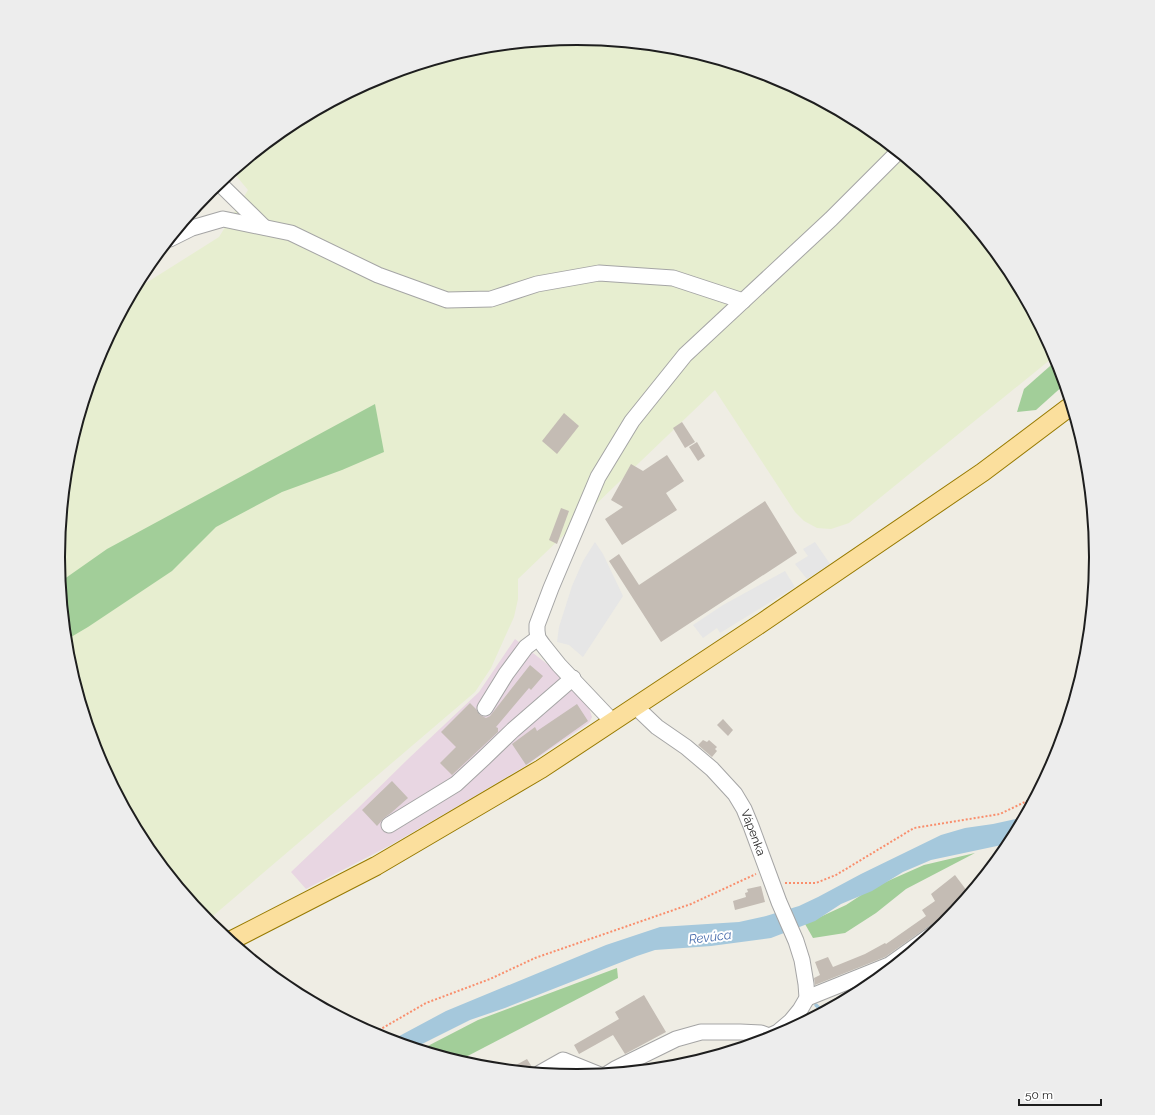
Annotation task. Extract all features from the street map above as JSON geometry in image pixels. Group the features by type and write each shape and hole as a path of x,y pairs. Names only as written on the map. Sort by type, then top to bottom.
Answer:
{"main road":[{"path":"235,938 297,908 376,866 541,768 764,622 983,472 1068,408"}],"street":[{"path":"613,722 542,645 538,638 537,631 537,625 551,588 598,477 632,421 685,356 831,219 895,155"},
{"path":"223,187 264,227"},
{"path":"181,233 192,228 223,219 291,233 378,274 447,300 491,300 537,284 599,273 673,278 743,301"},
{"path":"485,708 506,674 526,647 538,638"},
{"path":"389,825 456,784 512,730 573,678"},
{"name":"Vápenka","path":"636,707 657,727 686,747 712,769 735,794 744,809 779,902 796,941 802,960 807,998"},
{"path":"786,1026 800,1010 807,998 886,966"},
{"path":"616,1069 676,1039 701,1032 761,1033 763,1035"},
{"path":"547,1069 563,1060 587,1070"}],"path":[{"path":"379,1030 426,1003 490,979 535,958 691,904 742,879 770,876 816,883 836,875 914,828 1000,814 1028,800"}],"shaded area":[{"path":"595,542 603,554 623,596 583,657 569,645 557,642 559,627 572,586 583,561"},
{"path":"815,542 830,564 807,579 795,564 808,556 803,549"},
{"path":"785,571 795,587 720,633 717,628 703,638 693,625 723,605"},
{"path":"515,639 551,667 566,685 583,701 589,708 592,717 589,723 527,765 463,803 389,846 306,889 291,872 479,692"}],"green space":[{"path":"544,46 611,46 644,49 677,55 710,62 742,72 774,84 804,98 862,131 915,172 940,195 963,220 1004,273 1021,301 1050,360 849,523 831,529 817,528 804,521 795,512 715,390 518,579 518,599 514,617 491,668 475,692 212,917 192,895 151,842 118,784 104,754 92,722 82,690 69,624 65,558 66,524 69,491 82,425 104,361 134,301 144,284 219,237 248,190 236,176 293,131 351,98 381,84 413,72 445,62 478,55 511,49"},
{"path":"1052,364 1061,388 1036,410 1017,412 1024,389"},
{"path":"375,404 384,452 342,470 282,492 216,527 172,571 71,637 66,578 107,549"},
{"path":"975,853 906,889 876,913 845,933 813,938 805,924 846,905 872,888 924,865"},
{"path":"617,968 618,978 465,1057 426,1047 478,1020"}],"water":[{"name":"Revúca","path":"1018,818 1002,845 931,860 903,872 872,891 841,904 815,921 771,938 711,946 655,950 470,1020 420,1045 397,1037 446,1011 606,945 660,927 739,922 799,906 941,835 965,828"}],"building":[{"path":"564,413 579,426 557,454 542,441"},
{"path":"682,422 695,442 685,448 673,428"},
{"path":"697,442 705,456 698,461 689,447"},
{"path":"667,455 684,481 666,493 677,510 622,545 605,519 623,507 611,500 631,464 643,471"},
{"path":"765,501 797,553 661,642 609,561 619,554 639,585"},
{"path":"561,508 569,511 557,544 549,540"},
{"path":"530,665 543,676 531,690 529,688 496,727 498,728 498,732 452,775 440,763 456,747 441,732 470,703 480,715 486,718 490,716"},
{"path":"577,704 588,721 526,765 512,744 535,727 537,731"},
{"path":"723,719 733,730 728,736 717,725"},
{"path":"703,740 707,742 709,740 717,747 715,749 717,751 712,757 698,745"},
{"path":"392,781 408,798 384,818 377,826 362,810"},
{"path":"955,875 967,891 941,919 885,957 815,985 814,978 820,975 815,962 828,957 833,967 865,954 885,943 886,944 926,916 922,910 935,901 931,894"},
{"path":"761,886 765,902 735,910 733,901 746,897 745,893 748,892 747,889"},
{"path":"644,995 666,1032 625,1054 613,1035 579,1054 574,1045 619,1019 615,1012"},
{"path":"527,1059 532,1067 517,1067 516,1065"}],"waterway":[{"path":"816,1005 820,1009"}]}
